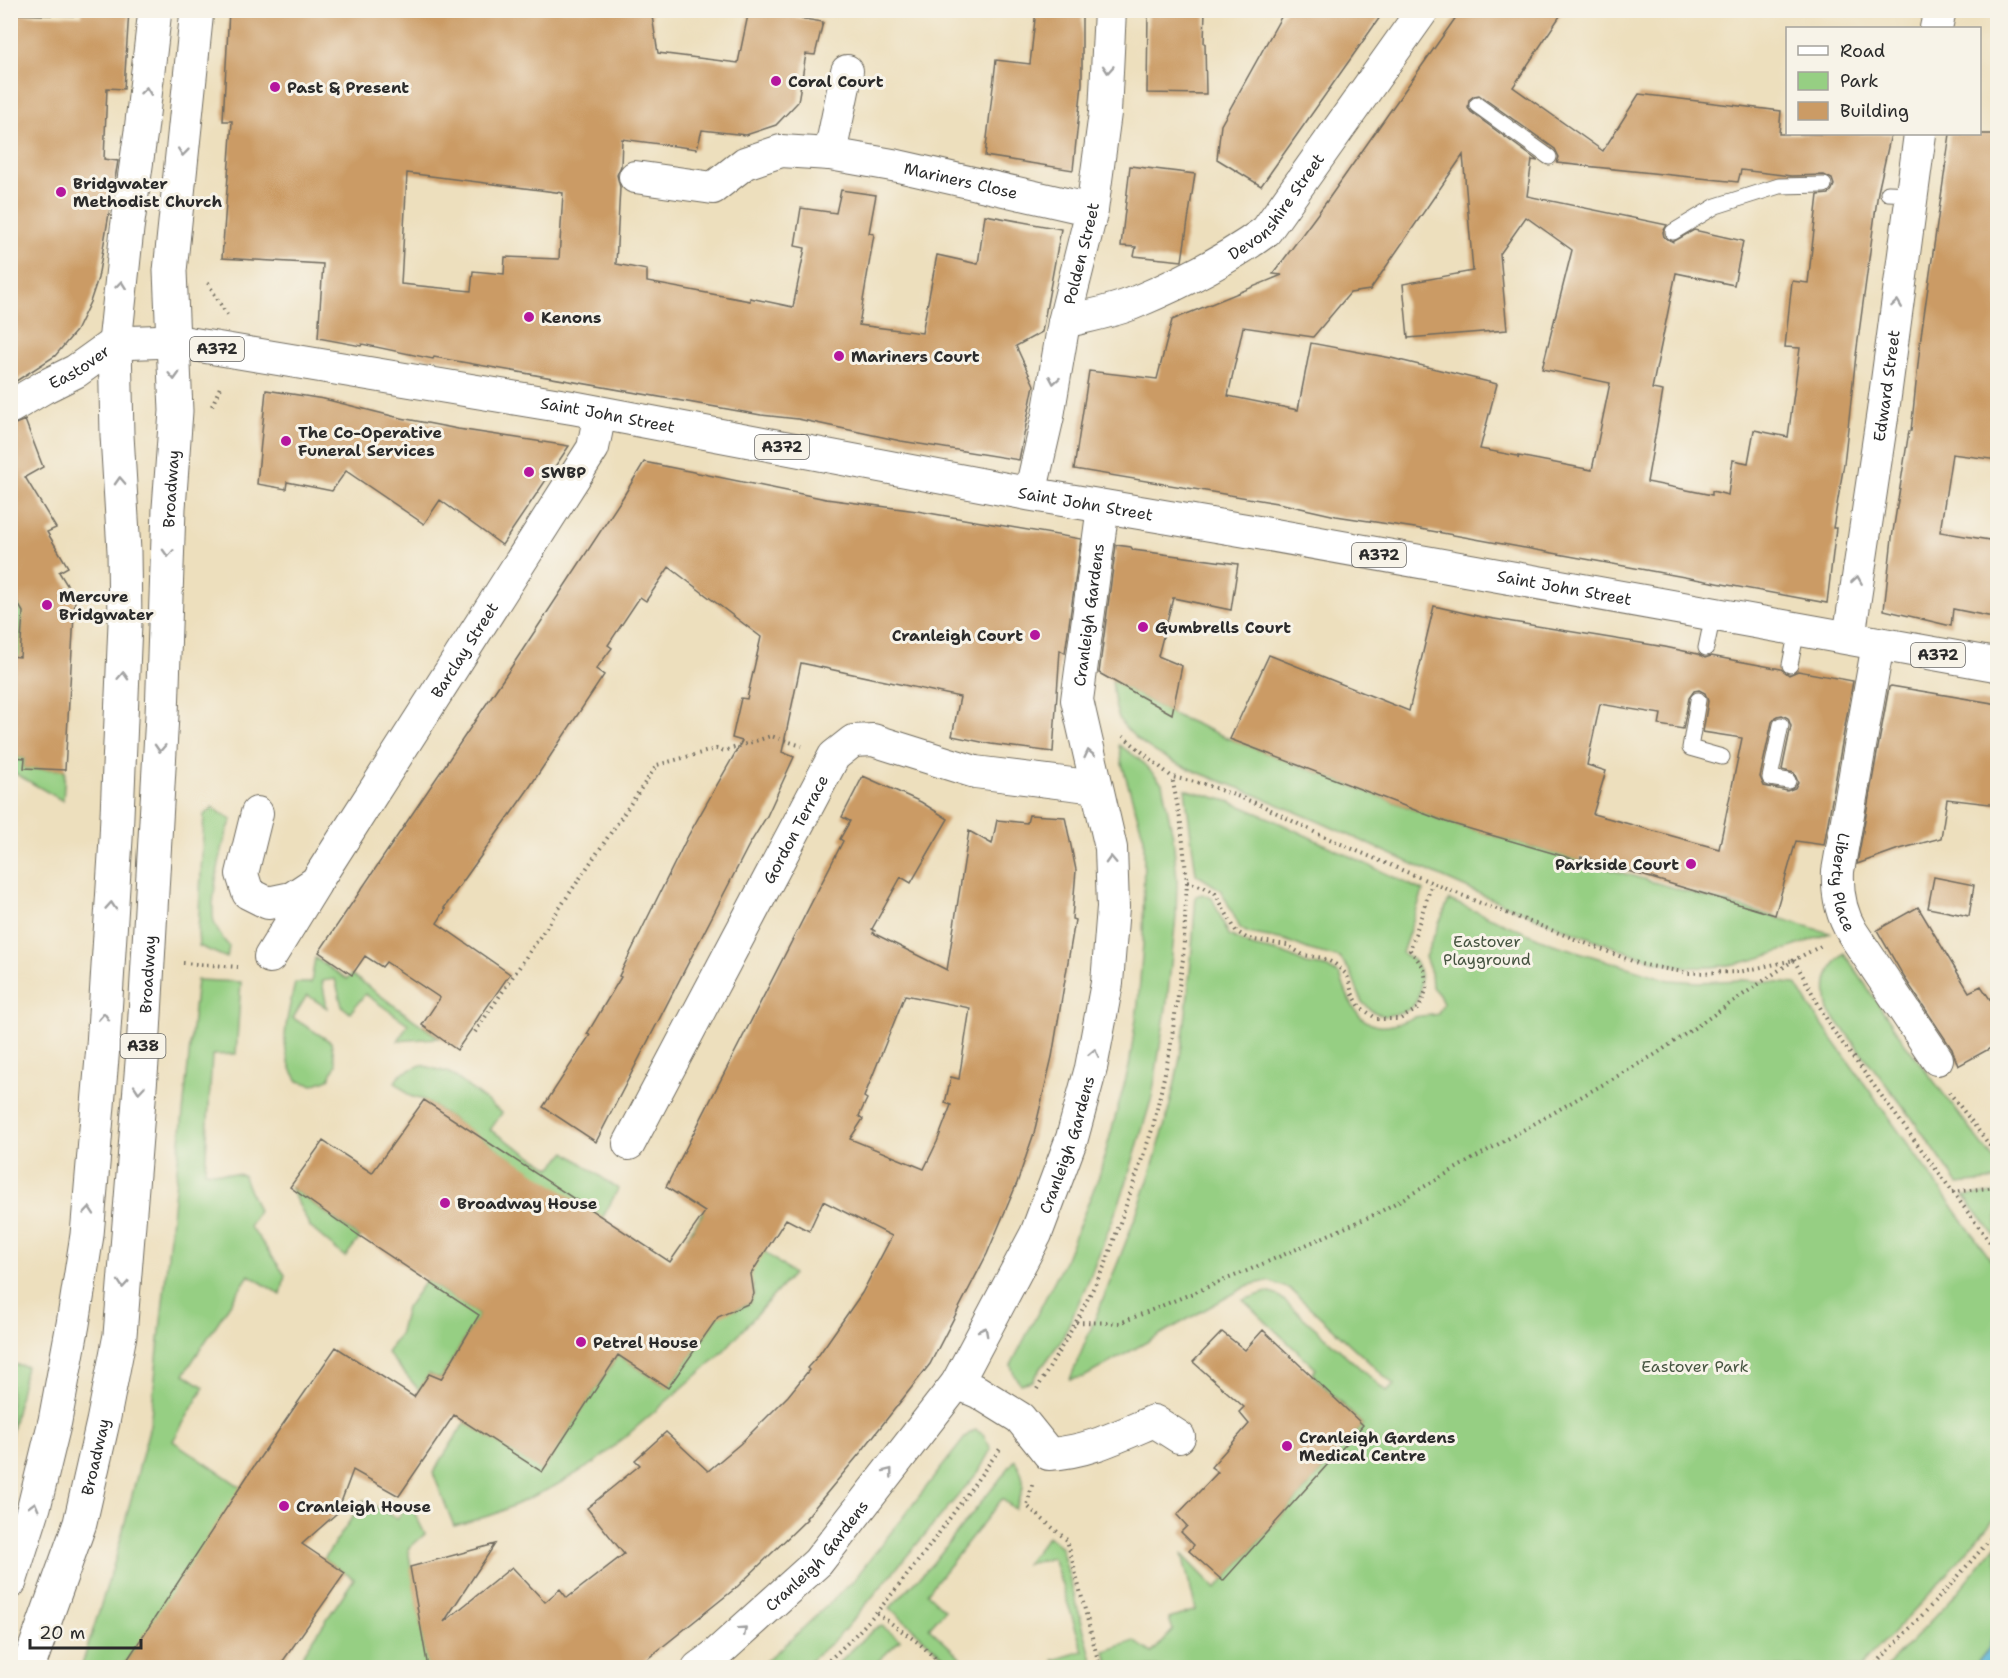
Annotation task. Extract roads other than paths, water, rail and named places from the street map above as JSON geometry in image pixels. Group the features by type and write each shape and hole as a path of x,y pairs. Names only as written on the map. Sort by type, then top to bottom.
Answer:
{"main road":[{"name":"A38","path":"10,1582 34,1507 55,1421 74,1324 88,1223 103,1046 116,839 125,623 115,343 155,10"},
{"name":"A38","path":"173,341 170,271 197,10"},
{"name":"Saint John Street","path":"115,343 173,341 600,413 1030,494 1998,665"},
{"name":"Broadway","path":"28,1668 80,1523 120,1335 148,961 162,727 169,508 176,411 173,341"},
{"name":"Eastover","path":"10,407 76,371 115,343"}],"street":[{"name":"Polden Street","path":"1030,494 1048,416 1064,322 1092,210 1105,113 1110,10"},
{"name":"Devonshire Street","path":"1064,322 1134,303 1217,263 1266,231 1423,10"},
{"path":"1936,27 1941,10"},
{"path":"830,154 847,71"},
{"name":"Edward Street","path":"1863,641 1900,193 1920,135"},
{"name":"Mariners Close","path":"635,177 713,189 745,163 781,151 830,154 898,166 1092,210"},
{"name":"Barclay Street","path":"258,962 316,882 593,448 600,413"},
{"name":"Cranleigh Gardens","path":"698,1668 819,1562 957,1383 1036,1234 1072,1138 1091,1068 1107,983 1113,907 1111,848 1077,700 1103,507"},
{"name":"Liberty Place","path":"1863,641 1838,890 1847,924 1936,1059"},
{"name":"Gordon Terrace","path":"629,1144 834,756 853,741 873,740 975,772 1096,787"},
{"name":"Barclay Street","path":"257,813 242,874 248,893 268,903 292,898 316,882"},
{"path":"957,1383 978,1392 1020,1418 1049,1455 1071,1453 1104,1443 1154,1421 1179,1437"}],"lane":[{"path":"1477,105 1550,157"},
{"path":"1674,232 1716,206 1779,186 1824,185"},
{"path":"1706,648 1713,615"},
{"path":"1790,665 1797,630"},
{"path":"1698,700 1690,748 1722,757"},
{"path":"1781,725 1770,778 1788,781"}],"water":[{"path":"1997,1626 1997,1667 1974,1667 1989,1648"}],"place":[{"name":"Coral Court","path":"776,81"},
{"name":"Past & Present","path":"275,87"},
{"name":"Bridgwater Methodist Church","path":"61,192"},
{"name":"Kenons","path":"529,317"},
{"name":"Mariners Court","path":"839,356"},
{"name":"The Co-Operative Funeral Services","path":"286,441"},
{"name":"SWBP","path":"529,472"},
{"name":"Mercure Bridgwater","path":"47,605"},
{"name":"Gumbrells Court","path":"1143,627"},
{"name":"Cranleigh Court","path":"1035,635"},
{"name":"Parkside Court","path":"1691,864"},
{"name":"Broadway House","path":"445,1203"},
{"name":"Petrel House","path":"581,1342"},
{"name":"Cranleigh Gardens Medical Centre","path":"1287,1446"},
{"name":"Cranleigh House","path":"284,1506"}],"park label":[{"name":"Eastover Playground","path":"1487,950"},
{"name":"Eastover Park","path":"1695,1366"}]}
